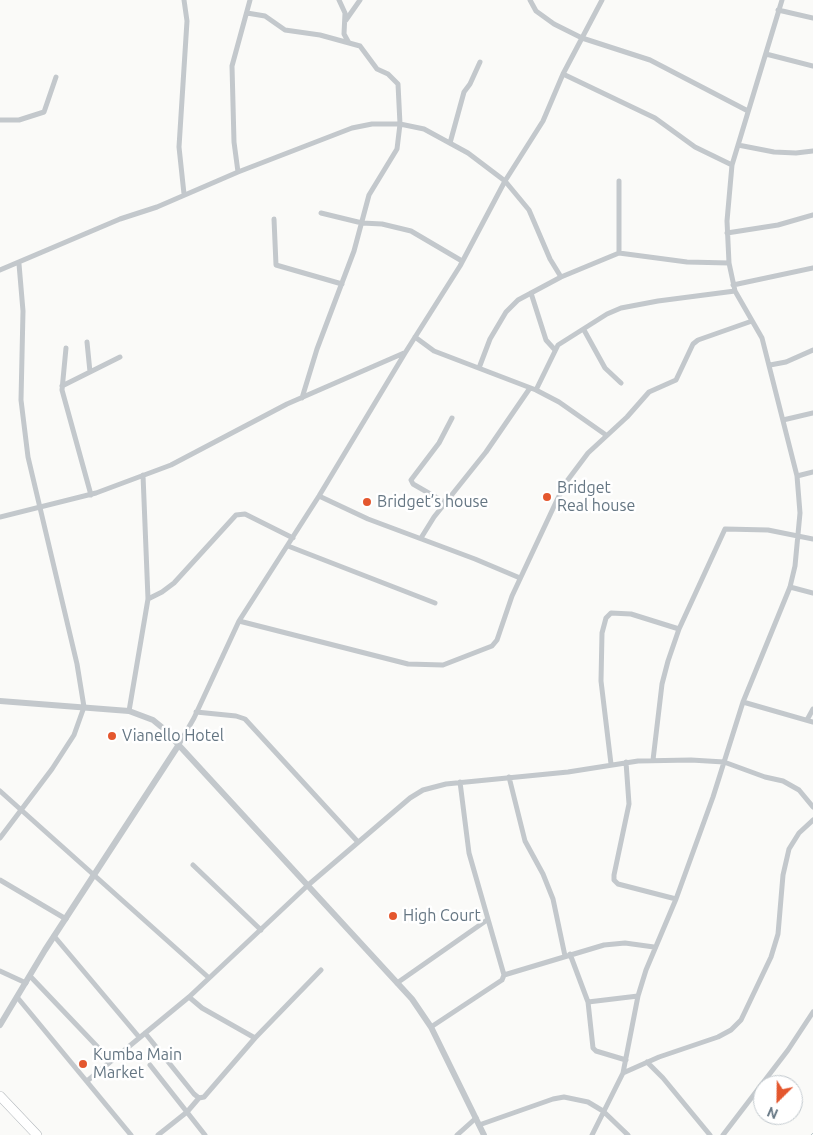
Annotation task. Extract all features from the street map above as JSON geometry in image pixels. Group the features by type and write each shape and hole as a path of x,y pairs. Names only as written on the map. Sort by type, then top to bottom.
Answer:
{"highway":[{"path":"0,1096 36,1135"}],"street":[{"path":"184,0 187,21 179,147 184,194"},
{"path":"238,172 234,142 232,66 250,0"},
{"path":"339,0 346,20"},
{"path":"349,42 344,34 346,20 360,0"},
{"path":"530,0 536,11 544,17 582,38 650,60 748,111"},
{"path":"0,1025 54,936 178,746 239,621 293,538 462,261 505,181 543,121 563,74 602,0"},
{"path":"592,1135 623,1073 638,996 654,947 676,900 713,797 743,702 790,587 799,538 800,495 797,476 762,338 734,288 729,263 727,233 732,165 782,0"},
{"path":"778,10 813,18"},
{"path":"247,13 265,16 285,30 349,42 363,49 377,69 388,74 398,84 400,124 397,149 368,195 362,223 342,284 317,349 302,398"},
{"path":"766,54 813,66"},
{"path":"450,143 464,92 470,84 480,62"},
{"path":"563,74 655,118 695,147 732,165"},
{"path":"0,120 19,120 44,112 56,77"},
{"path":"0,270 19,264 74,238 157,208 184,194 352,128 372,124 400,124 424,129 450,143 505,181 529,210 550,259 561,277"},
{"path":"738,145 774,152 796,153 813,151"},
{"path":"619,181 619,253"},
{"path":"322,212 362,223 382,224 411,231 462,261"},
{"path":"727,233 778,225 813,215"},
{"path":"274,219 276,265 342,284"},
{"path":"479,368 490,339 506,312 518,300 561,277 619,253 687,262 729,263"},
{"path":"0,838 22,810 74,735 84,707 78,664 28,457 21,400 23,311 19,264"},
{"path":"421,538 434,517 533,389 555,350 566,340 607,314 621,308 734,288 813,268"},
{"path":"530,293 546,340 555,350"},
{"path":"239,621 408,664 443,665 494,644 520,578 566,480 588,453 627,417 649,392 676,380 693,344 698,340 752,321"},
{"path":"584,330 605,368 621,383"},
{"path":"415,337 434,351 533,389 574,411 606,435"},
{"path":"87,342 90,372"},
{"path":"66,348 62,386 91,494"},
{"path":"770,365 786,362 813,350"},
{"path":"0,517 91,494 171,465 302,398 405,352"},
{"path":"62,386 120,357"},
{"path":"783,420 813,413"},
{"path":"446,503 413,484 411,480 439,443 452,418"},
{"path":"797,476 813,472"},
{"path":"129,711 148,599 143,475"},
{"path":"319,496 368,519 520,578"},
{"path":"148,599 174,583 236,515 245,514 293,538"},
{"path":"653,760 662,684 679,630 725,529 768,530 813,540"},
{"path":"288,546 435,603"},
{"path":"790,587 813,593"},
{"path":"612,764 601,681 602,633 606,618 611,613 631,614 679,630"},
{"path":"0,701 129,711 153,720 412,999 431,1027 484,1135"},
{"path":"743,702 810,721 813,709"},
{"path":"196,712 236,716 245,719 358,842"},
{"path":"87,1081 189,997 208,977 307,886 358,842 410,798 435,786 568,772 626,762 653,760 724,762 765,778 783,781 800,790 813,807"},
{"path":"626,762 629,804 614,880 618,884 676,900"},
{"path":"509,777 526,842 543,874 553,899 567,955 588,1002 593,1048 596,1051 626,1060"},
{"path":"431,1027 502,980 504,975 469,853 460,782"},
{"path":"0,791 208,977"},
{"path":"623,1073 647,1062 718,1037 731,1030 741,1020 771,957 778,934 784,875 789,849 799,833 813,820"},
{"path":"193,865 261,930"},
{"path":"0,880 66,919"},
{"path":"397,983 488,920"},
{"path":"54,936 140,1038"},
{"path":"504,975 604,945 626,943 654,947"},
{"path":"158,1135 187,1112 199,1098 204,1097 255,1038 320,970"},
{"path":"0,971 26,983"},
{"path":"30,976 111,1061"},
{"path":"588,1002 638,996"},
{"path":"17,997 131,1135"},
{"path":"189,997 202,1008 255,1038"},
{"path":"723,1135 788,1050 813,1012"},
{"path":"145,1033 199,1098"},
{"path":"647,1062 663,1078 710,1135"},
{"path":"150,1065 205,1135"},
{"path":"479,1125 558,1098 578,1099 603,1111 628,1135"},
{"path":"457,1135 476,1118"}],"place":[{"name":"Bridget Real house","path":"547,497"},
{"name":"Bridget’s house","path":"367,502"},
{"name":"Vianello Hotel","path":"112,736"},
{"name":"High Court","path":"393,916"},
{"name":"Kumba Main Market","path":"83,1064"}]}
